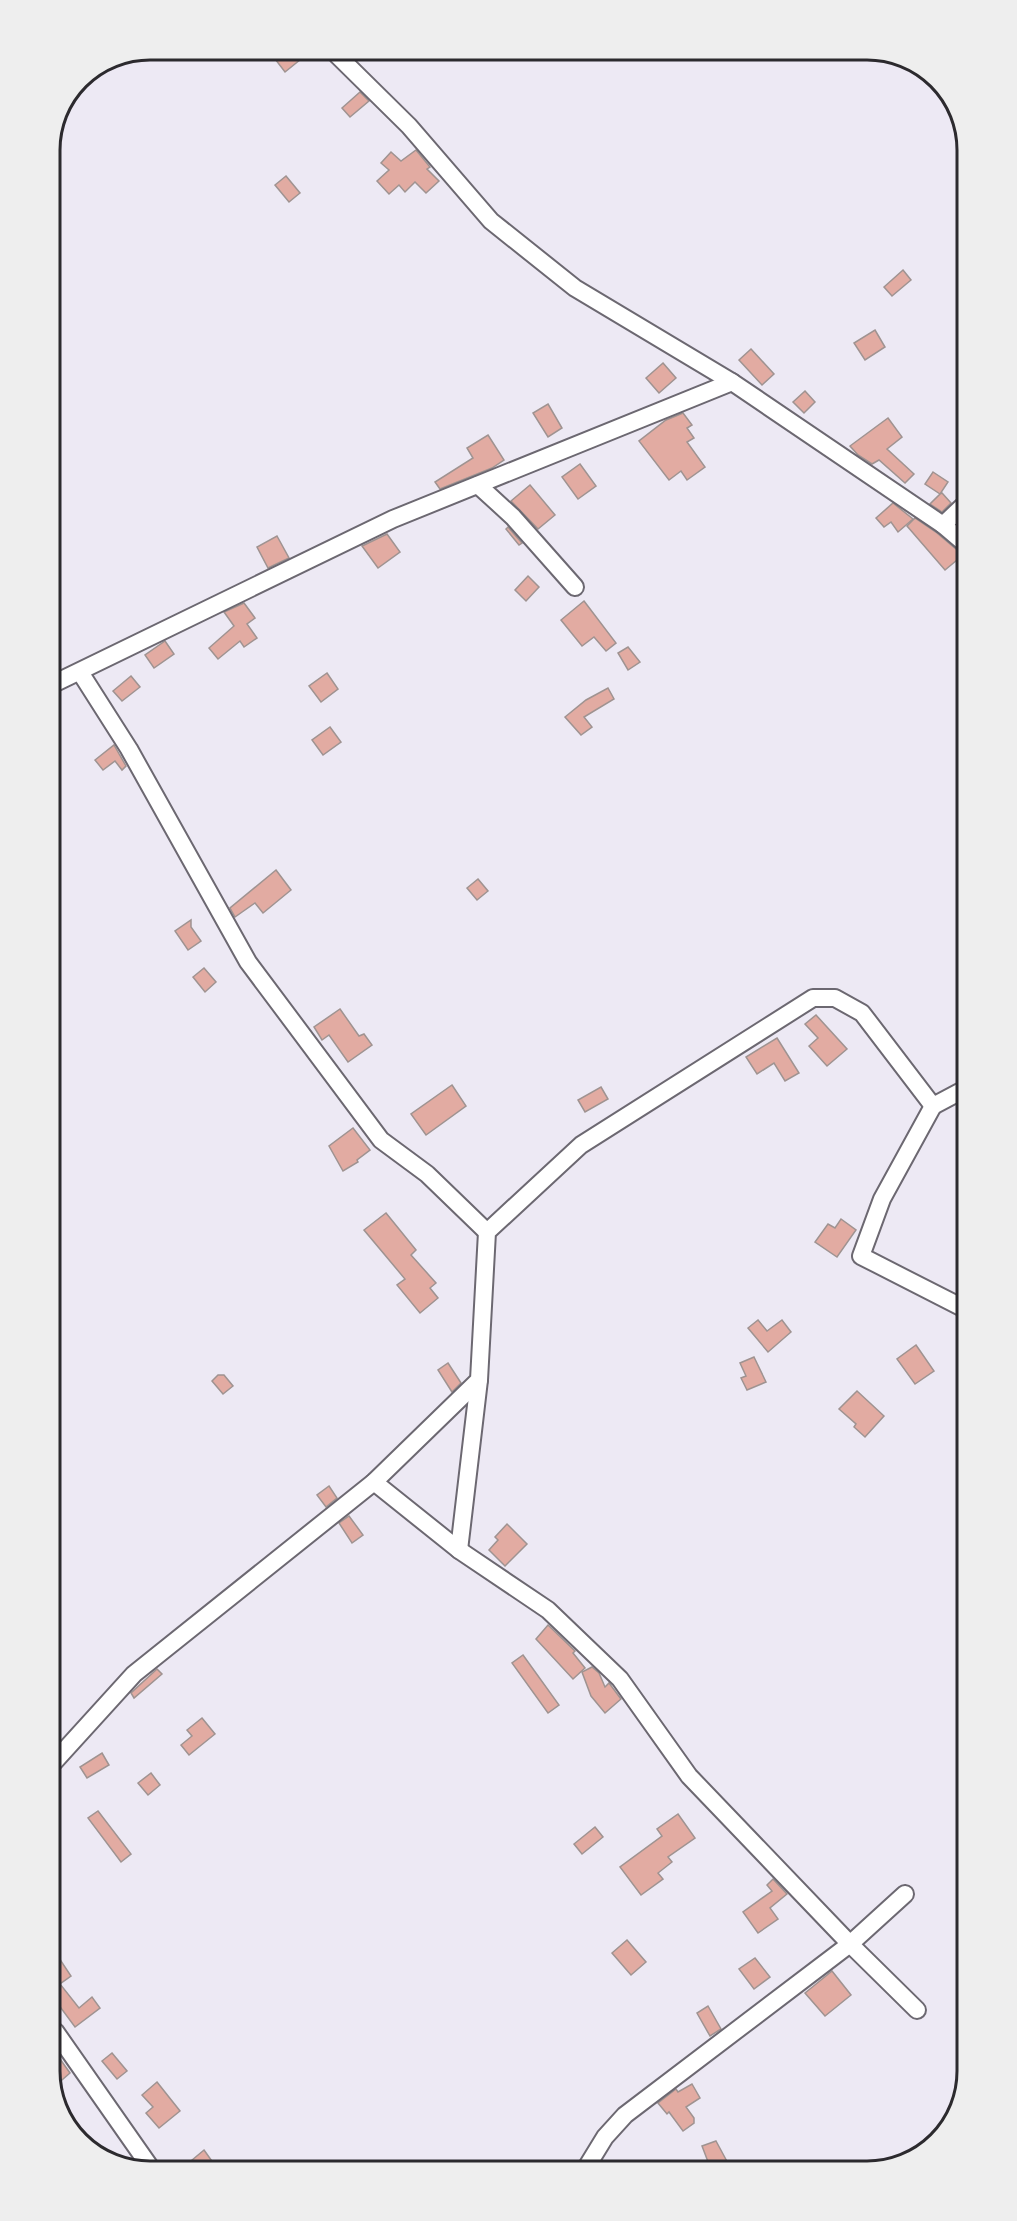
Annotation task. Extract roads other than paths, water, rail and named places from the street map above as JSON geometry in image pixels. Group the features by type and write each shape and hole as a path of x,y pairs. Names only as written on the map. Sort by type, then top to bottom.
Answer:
{"street":[{"path":"342,60 409,126 491,221 575,288 732,382 943,525 957,537"},
{"path":"60,681 393,519 732,382"},
{"path":"478,485 513,517 575,586"},
{"path":"943,525 957,512"},
{"path":"80,672 129,749 248,962 381,1140 428,1173 487,1232"},
{"path":"459,1550 479,1380 487,1232 581,1145 813,998 835,998 862,1013 933,1106"},
{"path":"957,1093 933,1106 882,1199 861,1256 957,1306"},
{"path":"60,1755 134,1674 374,1482 479,1380"},
{"path":"374,1482 459,1550 548,1610 620,1679 689,1776 850,1944 917,2010"},
{"path":"590,2161 605,2137 625,2115 850,1944 905,1894"},
{"path":"60,2038 146,2161"}]}
